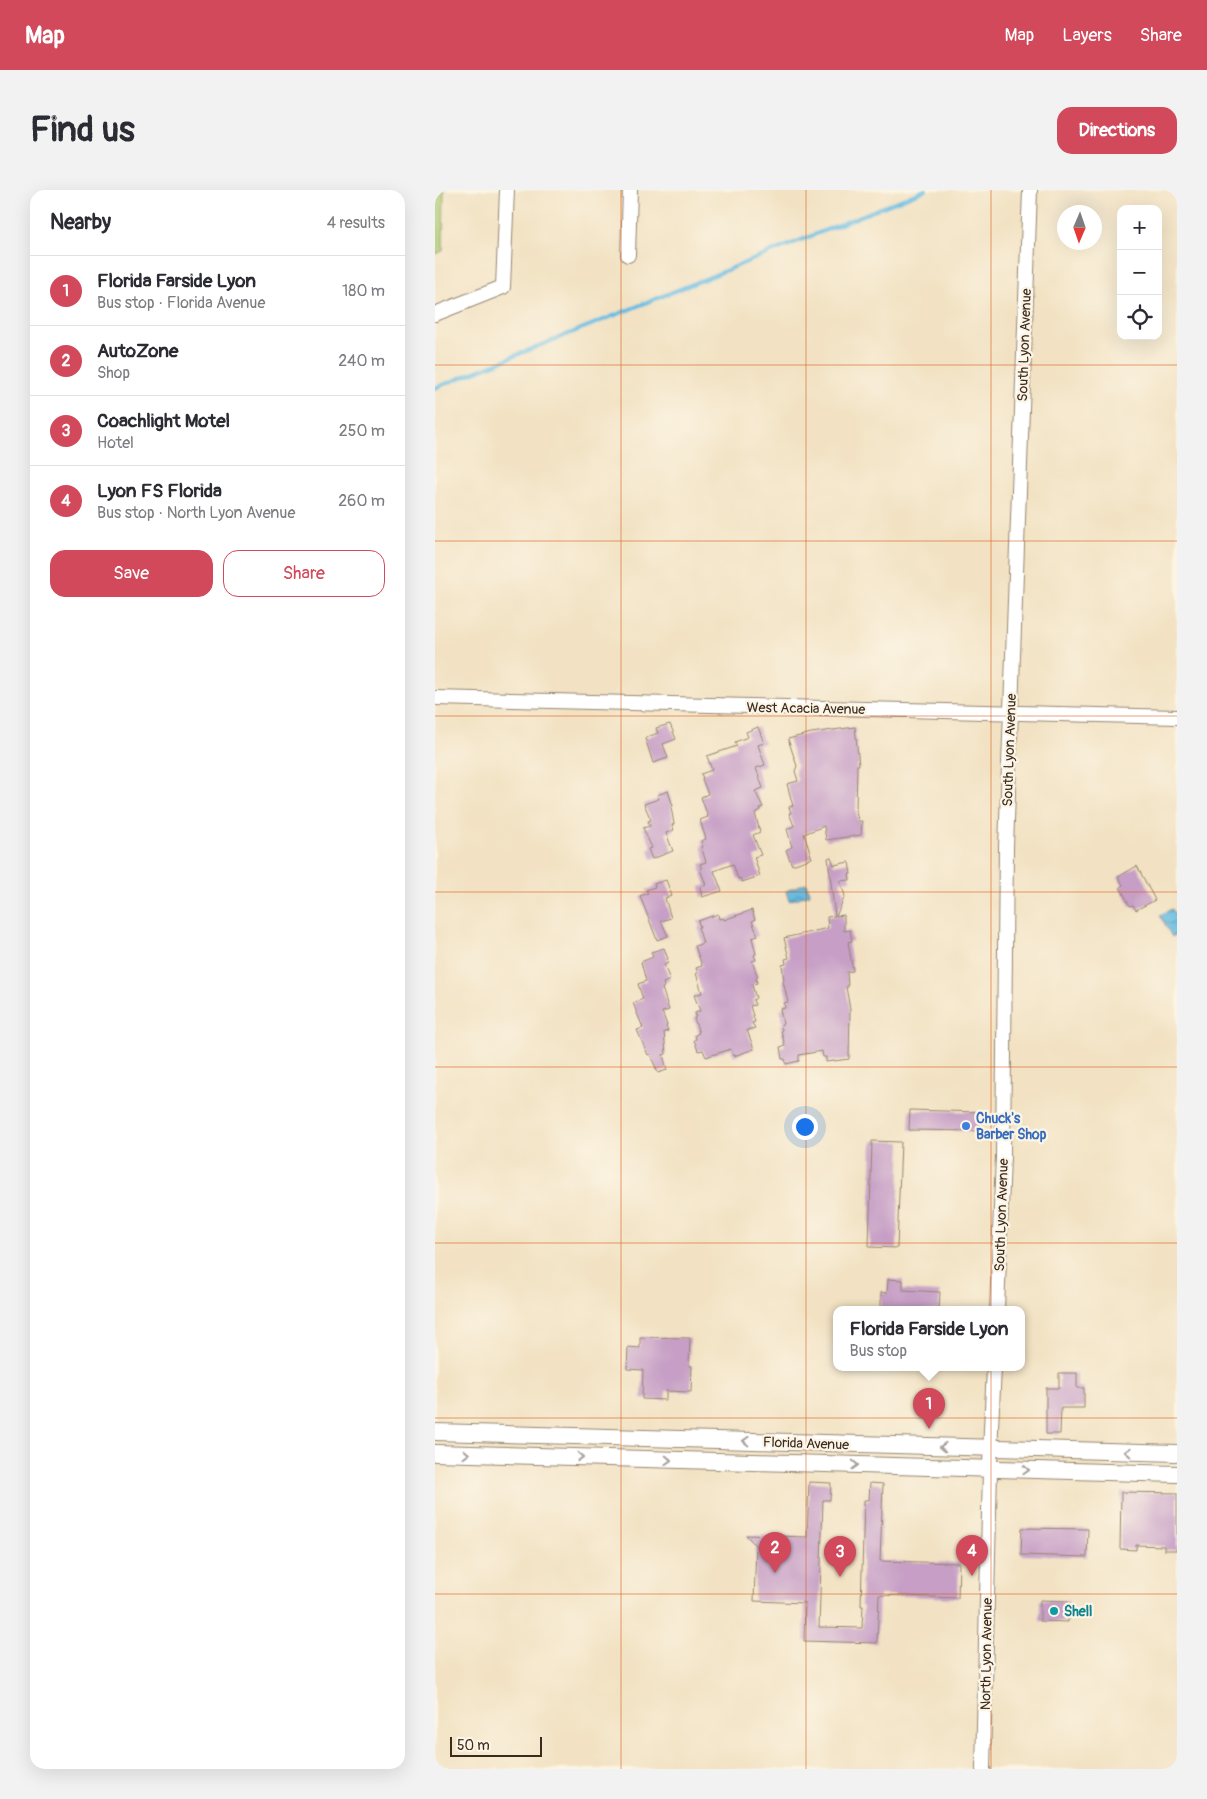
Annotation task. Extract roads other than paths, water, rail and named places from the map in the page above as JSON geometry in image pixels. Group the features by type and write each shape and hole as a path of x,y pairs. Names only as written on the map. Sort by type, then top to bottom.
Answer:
{"main road":[{"name":"Florida Avenue","path":"435,1432 1177,1454"},
{"path":"496,1455 497,1446 511,1444 641,1446 692,1439"},
{"name":"Florida Avenue","path":"435,1453 1177,1474"}],"street":[{"path":"435,314 503,287 507,190"},
{"path":"628,255 630,190"},
{"name":"South Lyon Avenue","path":"997,1306 998,1240 1003,1157 1006,847 1030,190"},
{"name":"West Acacia Avenue","path":"435,698 1177,717"},
{"path":"992,1448 994,1371"},
{"name":"North Lyon Avenue","path":"983,1769 992,1448"}],"water":[{"path":"806,883 810,894 789,901 786,891"},
{"path":"1172,909 1177,917 1177,934 1172,937 1160,915"}],"waterway":[{"path":"435,388 925,190"}],"place":[{"name":"Chuck's Barber Shop","path":"966,1126"},
{"name":"Florida Farside Lyon","path":"929,1429"},
{"name":"AutoZone","path":"775,1573"},
{"name":"Lyon FS Florida","path":"972,1576"},
{"name":"Coachlight Motel","path":"840,1577"},
{"name":"Shell","path":"1054,1611"}]}
